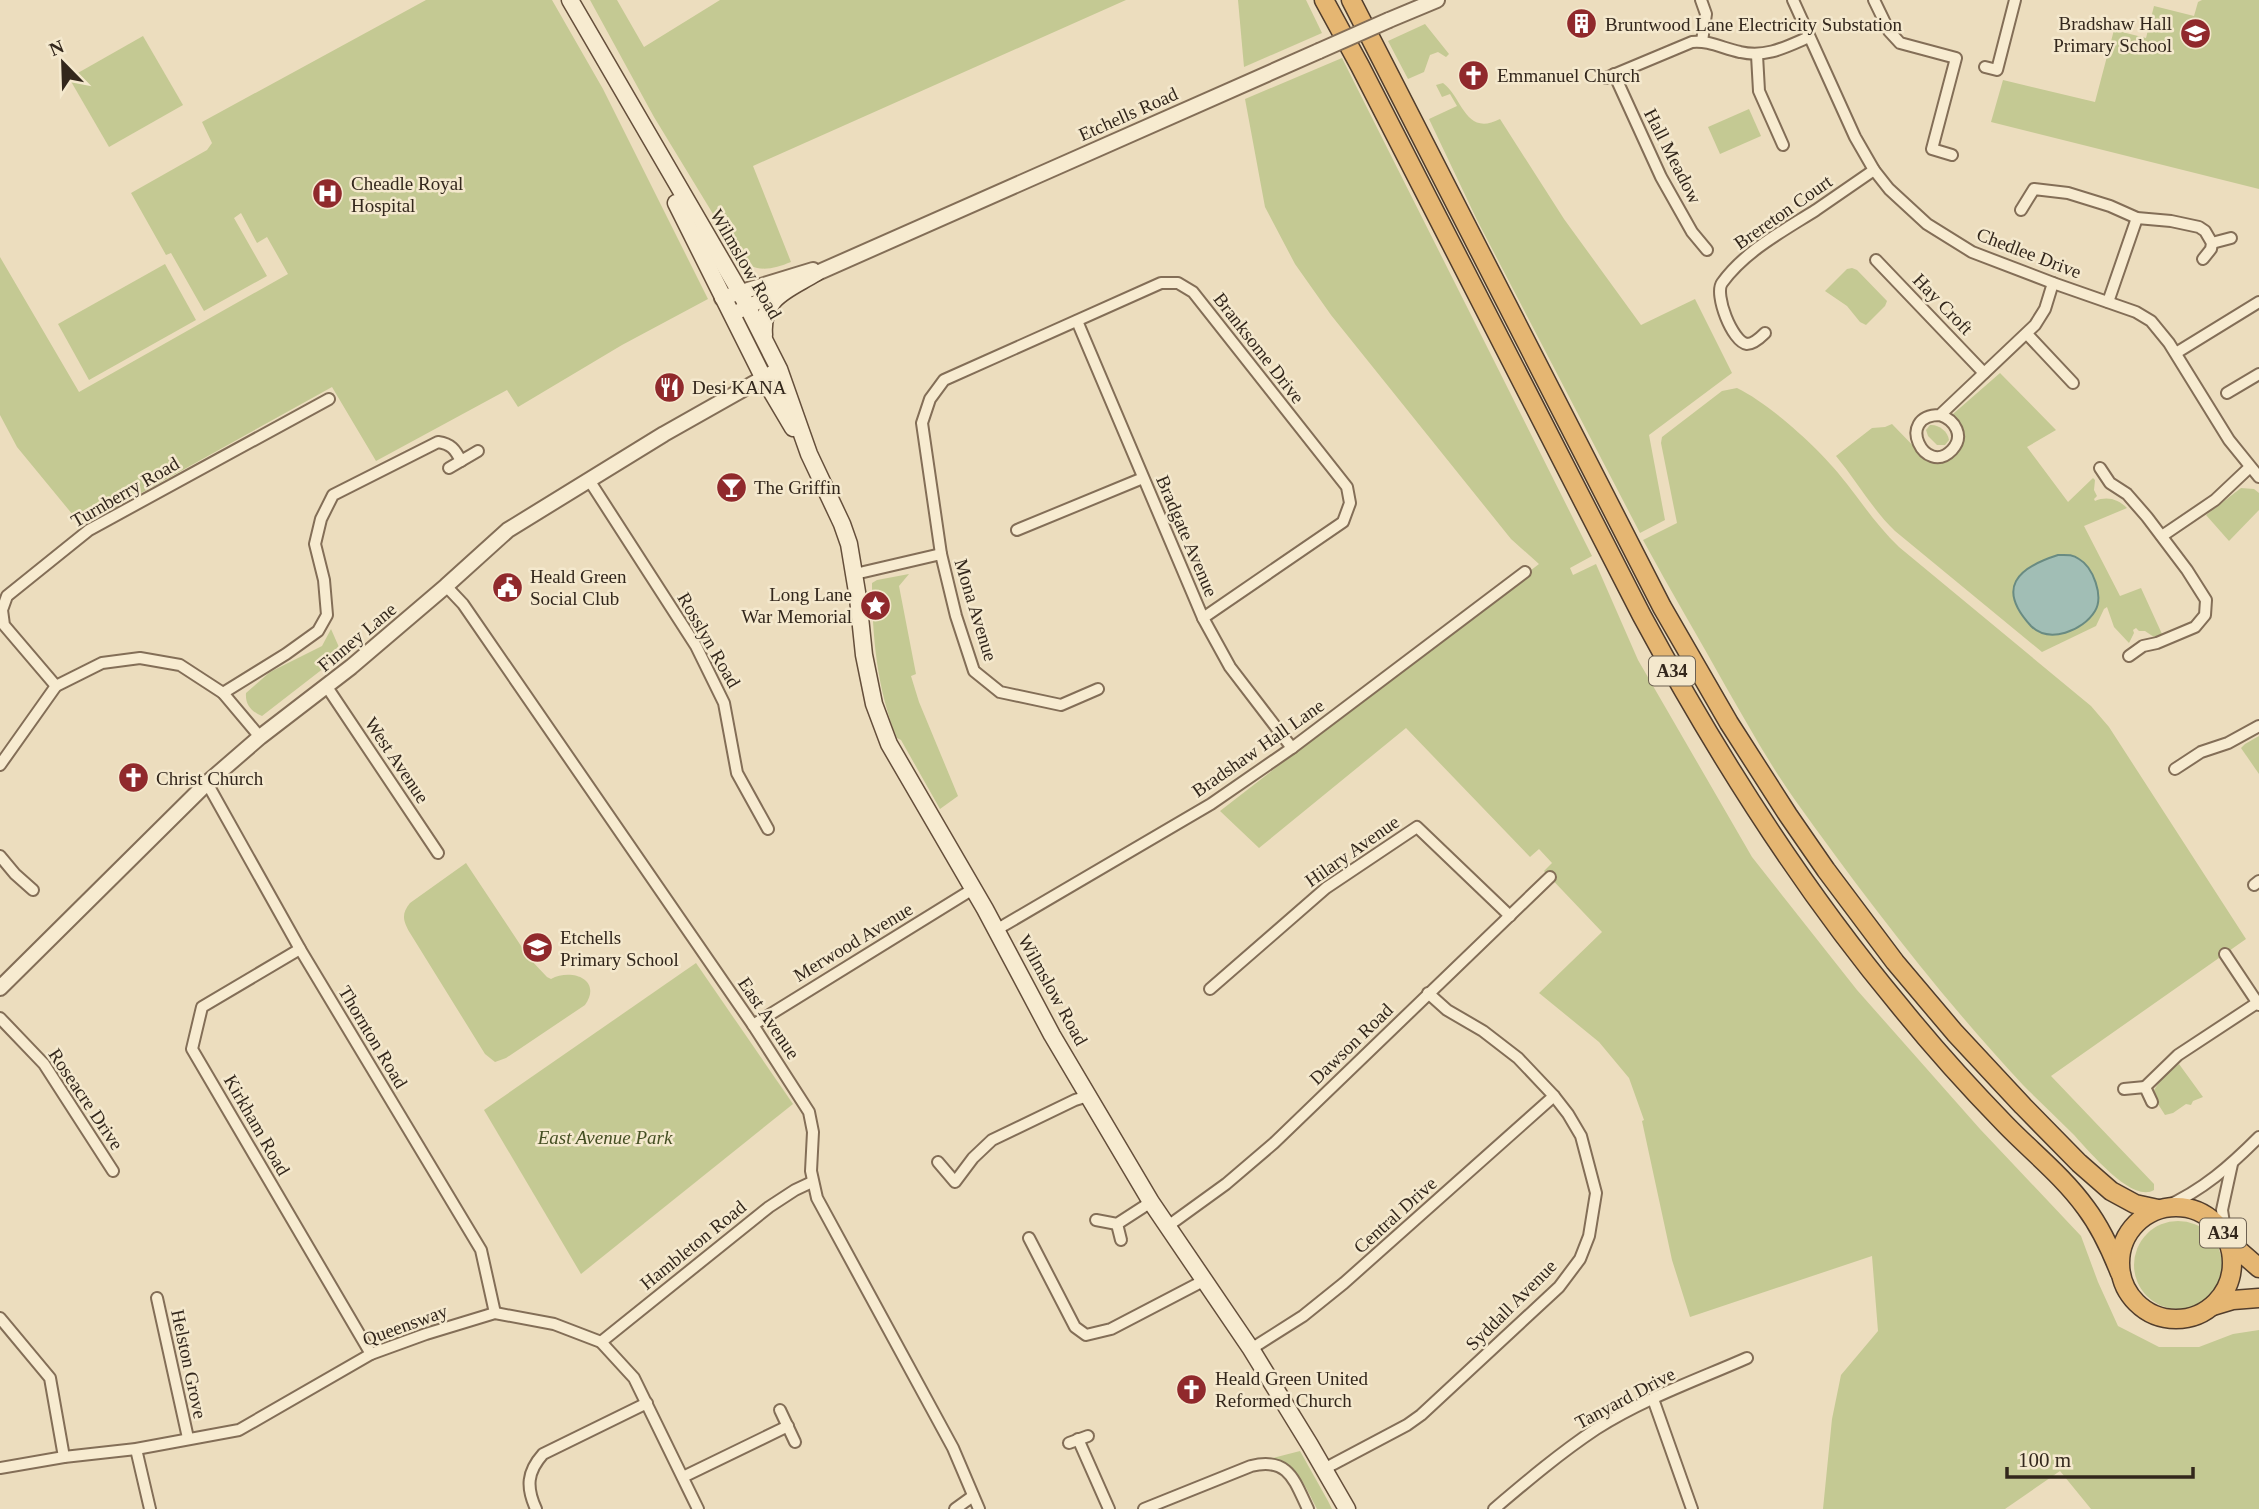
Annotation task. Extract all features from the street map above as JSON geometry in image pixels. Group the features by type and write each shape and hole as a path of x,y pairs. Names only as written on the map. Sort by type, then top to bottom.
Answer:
{"highway":[{"name":"A34","path":"1324,0 1672,671 1736,780 1804,882 1899,1006 2004,1123 2084,1205 2109,1247 2128,1293 2137,1304 2158,1317 2183,1319 2233,1300 2259,1298"},
{"name":"A34","path":"1351,0 1662,607 1729,723 1826,870 1895,962 1955,1033 2079,1163 2111,1191 2136,1204 2162,1208 2181,1207 2200,1212 2216,1223 2227,1238 2259,1268"},
{"path":"2120,1273 2119,1259 2126,1236 2137,1222 2162,1208"},
{"name":"A34","path":"2213,1306 2226,1290 2232,1272 2227,1238"}],"main road":[{"name":"Wilmslow Road","path":"570,0 764,337 779,369 809,454"},
{"name":"Wilmslow Road","path":"630,103 730,315 809,454 842,524 855,574 864,655 878,718 905,773 973,889 1052,1035 1151,1202 1251,1349 1347,1509"},
{"path":"764,337 763,319 778,296 816,273"}],"street":[{"name":"Etchells Road","path":"730,315 835,264 1437,0"},
{"path":"1701,0 1706,14 1702,41 1757,55 1777,51 1809,37"},
{"name":"Chedlee Drive","path":"1794,0 1855,137 1874,170 1903,203 1939,232 1988,259 2136,312 2151,321 2176,353 2230,440 2259,477"},
{"path":"1874,0 1889,32 1900,43 1956,58 1932,149 1952,155"},
{"path":"1985,67 1996,74 2015,0"},
{"name":"Hall Meadow","path":"1702,41 1682,45 1610,76 1661,177 1692,232 1707,250"},
{"path":"1757,55 1759,91 1783,145"},
{"name":"Brereton Court","path":"1765,333 1753,343 1741,341 1728,323 1723,309 1719,293 1722,283 1740,263 1765,243 1874,170"},
{"path":"2021,210 2034,189 2035,175"},
{"path":"2034,189 2068,193 2137,218 2171,220 2199,227 2205,231 2212,243 2203,259"},
{"path":"2108,302 2137,218"},
{"path":"2212,243 2231,238"},
{"name":"Hay Croft","path":"1876,260 1984,373"},
{"name":"Etchells Road","path":"722,298 835,264"},
{"name":"Branksome Drive","path":"941,554 922,423 930,399 944,380 1161,283 1178,283 1193,292 1347,487 1350,503 1343,522 1203,618"},
{"path":"1940,415 2026,334 2045,309 2053,283"},
{"path":"2176,353 2259,302"},
{"name":"Bradgate Avenue","path":"1077,321 1203,618 1230,667 1292,748"},
{"path":"2026,334 2073,383"},
{"name":"Finney Lane","path":"0,988 207,783 260,737 327,687 508,530 664,434 779,369"},
{"path":"2227,393 2259,374"},
{"name":"Turnberry Road","path":"56,686 4,625 2,610 7,596 89,530 329,399"},
{"path":"223,693 318,631 327,615 324,580 314,544 321,519 333,495 438,442 447,443 456,450 461,461"},
{"path":"449,468 478,451"},
{"path":"2162,536 2215,500 2250,467"},
{"path":"2100,468 2109,483 2127,494 2162,536 2203,593 2207,607 2205,615 2195,627 2143,646 2129,656"},
{"path":"1017,530 1143,478"},
{"name":"Rosslyn Road","path":"589,480 712,674 724,703 737,773 768,829"},
{"name":"Mona Avenue","path":"855,574 941,554 974,671 1000,692 1061,705 1098,689"},
{"name":"Bradshaw Hall Lane","path":"996,930 1211,804 1292,748 1525,572"},
{"name":"East Avenue","path":"446,586 463,604 753,1025 809,1112 813,1132 810,1161 812,1182 827,1217 953,1448 979,1509"},
{"path":"0,765 56,686 102,663 140,658 180,665 223,693 260,737"},
{"name":"West Avenue","path":"327,687 438,853"},
{"path":"2175,769 2195,763 2259,726"},
{"name":"Thornton Road","path":"207,783 300,949 481,1250 495,1314"},
{"name":"Hilary Avenue","path":"1210,989 1326,888 1417,827 1510,916"},
{"path":"0,856 11,878 33,890"},
{"name":"Dawson Road","path":"1168,1226 1226,1184 1274,1143 1550,877"},
{"name":"Merwood Avenue","path":"753,1025 973,889"},
{"name":"Kirkham Road","path":"300,949 202,1007 192,1048 371,1354"},
{"path":"2124,1089 2145,1087 2178,1055 2258,1004 2225,954"},
{"name":"Syddall Avenue","path":"1324,1469 1421,1415 1559,1287 1580,1259 1590,1236 1596,1193 1581,1136 1568,1114 1518,1058 1483,1031 1447,1010 1428,993"},
{"name":"Roseacre Drive","path":"0,1018 44,1064 113,1171"},
{"path":"2145,1087 2152,1102"},
{"path":"938,1162 955,1182 973,1158 992,1140 1088,1096"},
{"name":"Central Drive","path":"1251,1349 1303,1315 1344,1283 1554,1096"},
{"path":"2162,1208 2202,1188 2232,1164 2259,1137"},
{"path":"2227,1238 2222,1210 2232,1164"},
{"name":"Hambleton Road","path":"601,1342 769,1207 812,1182"},
{"path":"1096,1220 1117,1224 1151,1202"},
{"path":"1117,1224 1121,1240"},
{"path":"1029,1238 1075,1327 1086,1335 1111,1329 1205,1280"},
{"name":"Helston Grove","path":"157,1298 188,1438"},
{"name":"Queensway","path":"0,1468 136,1449 239,1430 371,1354 426,1334 495,1314 554,1324 601,1342 625,1367 647,1403 698,1509"},
{"path":"0,1318 50,1378 64,1457"},
{"name":"Tanyard Drive","path":"1494,1509 1546,1465 1597,1429 1653,1399 1747,1358"},
{"path":"1653,1399 1692,1509"},
{"path":"536,1509 528,1482 533,1466 543,1454 647,1403"},
{"path":"780,1410 795,1443"},
{"path":"683,1478 788,1426"},
{"path":"1078,1439 1109,1509"},
{"path":"136,1449 150,1509"},
{"path":"1144,1509 1251,1466 1265,1463 1279,1465 1290,1475 1308,1509"},
{"path":"955,1509 973,1496"}],"green space":[{"name":"Cheadle Royal Hospital","path":"426,0 552,0 603,89 708,299 622,345 518,407 507,390 376,461 332,387 82,526 17,447 0,415 0,257 79,392 288,274 267,237 257,243 241,213 234,218 267,276 204,311 171,253 166,255 131,193 207,150 212,143 202,122"},
{"path":"590,0 617,0 644,47 720,0 1126,0 753,166 791,262 763,269 750,265 738,255 654,117"},
{"path":"1238,0 1306,0 1322,33 1244,67"},
{"path":"2259,0 2259,189 1991,122 2003,80 2095,102 2114,30 2146,38 2154,6 2194,16 2198,2"},
{"path":"1425,24 1449,54 1446,57 1438,52 1430,55 1424,72 1408,79 1388,41"},
{"path":"143,36 183,105 109,147 69,78"},
{"path":"1342,58 1592,556 1570,568 1573,575 1596,564 1638,660 1752,857 1857,990 1980,1129 2081,1236 2118,1326 2159,1347 2199,1347 2233,1334 2259,1330 2259,1509 2091,1509 2060,1471 2005,1509 1823,1509 1832,1419 1841,1375 1878,1331 1872,1256 1690,1317 1672,1260 1642,1121 1644,1120 1629,1078 1599,1042 1539,993 1602,932 1544,871 1552,863 1539,849 1530,857 1406,728 1259,848 1220,811 1539,564 1511,539 1331,315 1295,264 1265,207 1245,99"},
{"path":"1443,83 1472,119 1479,123 1488,123 1500,119 1564,219 1641,325 1695,299 1732,373 1649,435 1665,520 1640,533 1477,220 1429,119 1457,106 1450,94 1442,97 1436,85"},
{"path":"1749,109 1761,136 1720,154 1708,127"},
{"path":"165,264 196,320 89,380 58,324"},
{"path":"1852,268 1887,301 1866,325 1860,322 1847,306 1825,291 1847,269"},
{"path":"2000,373 2056,430 2027,447 2068,502 2093,478 2097,496 2095,501 2112,499 2127,508 2084,526 2120,596 2141,588 2162,634 2154,637 2136,628 2129,643 2114,627 2107,607 2096,626 2042,652 1895,531 1836,456 1872,428 1892,424 1925,458 1940,464 1948,460 1959,449 1963,436 1959,422 1953,414"},
{"path":"1737,388 1766,406 1811,444 1899,547 2091,706 2109,727 2246,939 2051,1076 2154,1184 2154,1190 2144,1192 2134,1189 2098,1161 1992,1051 1876,910 1795,800 1759,745 1643,540 1677,523 1662,437 1722,391"},
{"path":"1930,425 1945,431 1949,440 1945,445 1937,445 1928,436 1926,430"},
{"path":"2241,488 2254,489 2259,493 2259,510 2229,541 2206,515"},
{"path":"909,574 899,586 916,674 911,676 958,796 940,809 901,740 897,738 880,682 877,662 872,583"},
{"path":"331,629 342,654 262,716 252,710 246,693 270,672 322,646"},
{"path":"2259,736 2259,774 2241,748"},
{"path":"466,863 529,958 547,977 551,979 575,976 587,982 590,988 590,996 585,1005 506,1058 495,1062 485,1054 410,933 404,918 410,903"},
{"name":"East Avenue Park","path":"696,963 793,1104 581,1274 484,1110"},
{"path":"2179,1064 2203,1097 2165,1115 2154,1090 2162,1078"},
{"path":"2178,1221 2195,1224 2209,1234 2219,1248 2222,1265 2219,1282 2209,1296 2195,1306 2178,1309 2161,1306 2147,1296 2137,1282 2134,1265 2137,1248 2147,1234 2161,1224"},
{"path":"1300,1451 1332,1509 1317,1509 1299,1476 1286,1464 1269,1459"}],"water":[{"path":"2058,555 2074,556 2089,568 2096,582 2098,598 2095,611 2082,624 2065,633 2047,634 2031,626 2020,613 2013,590 2022,573"}],"place":[{"name":"Bruntwood Lane Electricity Substation","path":"1582,24"},
{"name":"Bradshaw Hall Primary School","path":"2195,34"},
{"name":"Emmanuel Church","path":"1474,75"},
{"name":"Cheadle Royal Hospital","path":"328,194"},
{"name":"Desi KANA","path":"669,387"},
{"name":"The Griffin","path":"731,487"},
{"name":"Heald Green Social Club","path":"507,587"},
{"name":"Long Lane War Memorial","path":"875,605"},
{"name":"Christ Church","path":"133,778"},
{"name":"Etchells Primary School","path":"537,948"},
{"name":"Heald Green United Reformed Church","path":"1192,1389"}]}
